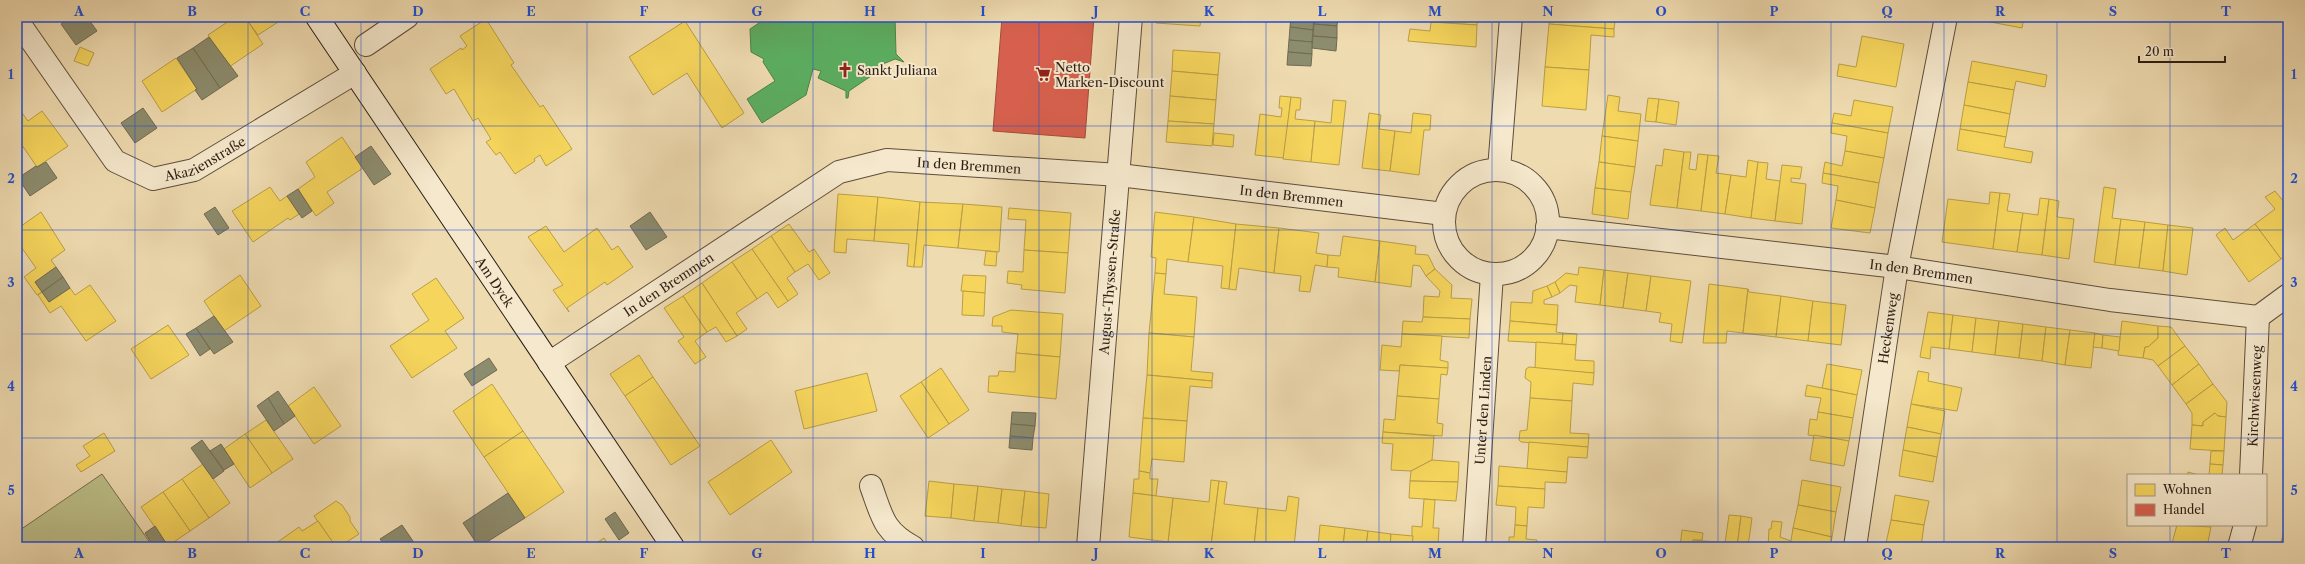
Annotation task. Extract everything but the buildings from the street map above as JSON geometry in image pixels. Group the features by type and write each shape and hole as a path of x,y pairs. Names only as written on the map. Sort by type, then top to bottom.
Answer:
{"street":[{"name":"Am Dyck","path":"317,17 673,547"},
{"path":"366,45 406,17"},
{"name":"August-Thyssen-Straße","path":"1088,547 1131,17"},
{"path":"1499,170 1511,17"},
{"name":"Heckenweg","path":"1855,547 1897,267 1946,17"},
{"name":"Akazienstraße","path":"17,20 115,161 153,179 194,170 355,73"},
{"name":"In den Bremmen","path":"549,363 839,172 887,160 1119,175 1444,214"},
{"path":"1499,170 1519,175 1535,187 1545,205 1547,227 1543,245 1530,261 1513,272 1492,274 1472,269 1456,256 1446,239 1444,214 1449,199 1461,182 1479,172 1499,170"},
{"name":"In den Bremmen","path":"1547,227 1897,267 2110,300 2258,317"},
{"name":"Unter den Linden","path":"1474,547 1492,274"},
{"path":"2258,317 2288,295"},
{"name":"Kirchwiesenweg","path":"2251,474 2258,317"},
{"path":"871,486 883,519 896,538 912,547"},
{"path":"2239,547 2245,526"}],"green space":[{"path":"102,474 153,547 17,547 17,532"}],"place":[{"name":"Sankt Juliana","path":"845,70"},
{"name":"Netto Marken-Discount","path":"1043,74"}]}
